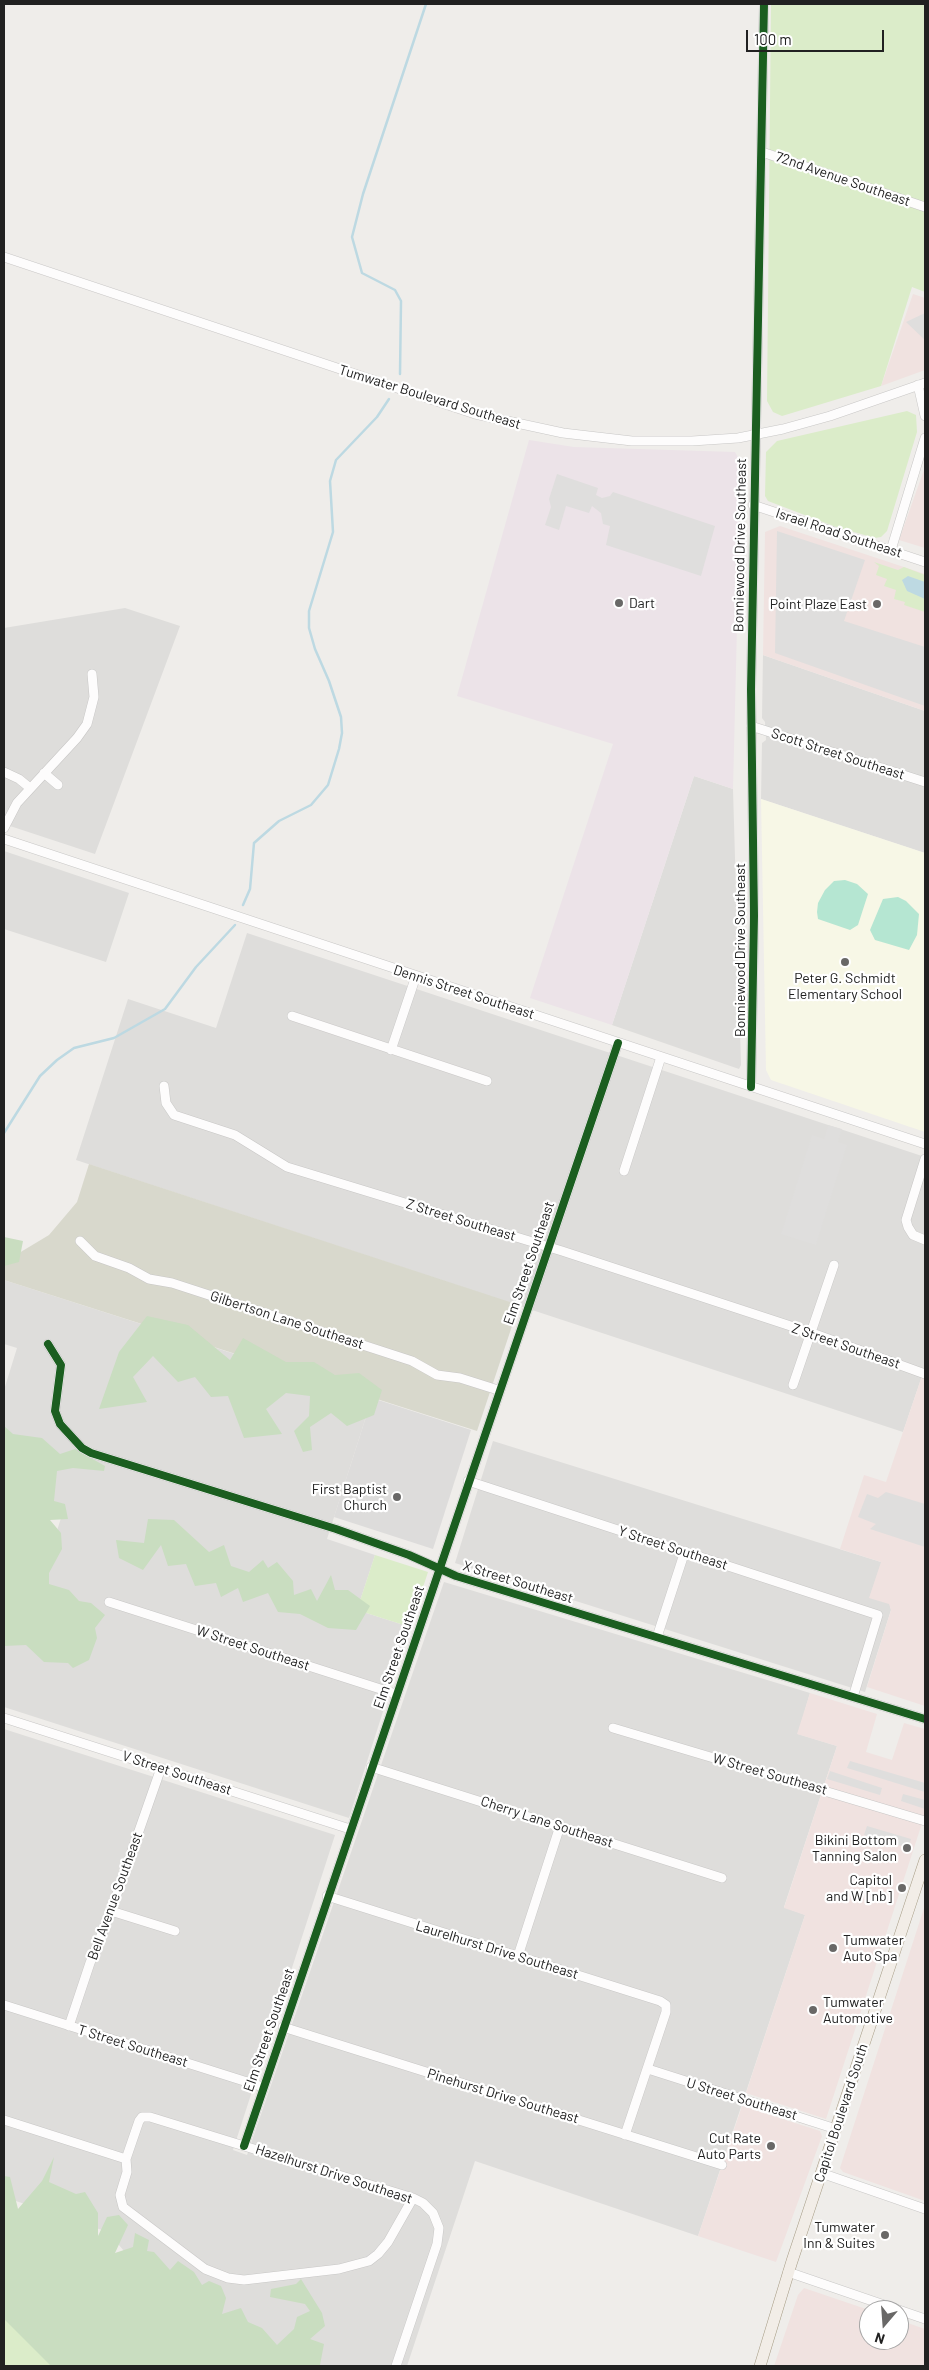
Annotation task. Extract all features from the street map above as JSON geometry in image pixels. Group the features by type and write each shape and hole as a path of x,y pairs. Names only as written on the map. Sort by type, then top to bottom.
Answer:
{"main road":[{"name":"Capitol Boulevard South","path":"760,2366 788,2272 925,1860"}],"street":[{"name":"Bonniewood Drive Southeast","path":"751,1087 754,916 752,726 753,505 764,4"},
{"name":"72nd Avenue Southeast","path":"762,152 925,207"},
{"name":"Tumwater Boulevard Southeast","path":"4,257 475,414 521,426 572,435 632,441 692,442 755,435 830,416 922,384"},
{"path":"922,384 925,416"},
{"path":"891,550 925,438"},
{"name":"Israel Road Southeast","path":"753,505 925,562"},
{"path":"4,828 12,811 30,788 77,738 87,724 94,697 92,674"},
{"name":"Scott Street Southeast","path":"752,726 925,782"},
{"path":"4,772 19,779 30,788"},
{"path":"44,774 58,785"},
{"name":"Dennis Street Southeast","path":"4,839 925,1144"},
{"path":"391,1050 416,976"},
{"path":"292,1016 487,1081"},
{"name":"Elm Street Southeast","path":"244,2146 498,1390 618,1043"},
{"path":"624,1171 662,1057"},
{"name":"Z Street Southeast","path":"164,1086 166,1103 174,1115 235,1135 287,1167 548,1247 812,1333 925,1374"},
{"path":"925,1159 906,1220 913,1235 925,1240"},
{"name":"Gilbertson Lane Southeast","path":"80,1242 95,1256 129,1268 150,1279 172,1283 412,1361 438,1375 460,1378 498,1390"},
{"path":"793,1385 834,1265"},
{"name":"X Street Southeast","path":"48,1344 60,1365 55,1410 60,1424 82,1448 91,1453 336,1529 409,1555 452,1575 925,1719"},
{"name":"Y Street Southeast","path":"468,1481 878,1615 853,1697"},
{"path":"657,1637 685,1551"},
{"name":"W Street Southeast","path":"109,1602 396,1694"},
{"name":"V Street Southeast","path":"4,1718 350,1829"},
{"name":"W Street Southeast","path":"614,1728 925,1821"},
{"name":"Cherry Lane Southeast","path":"372,1767 722,1878"},
{"name":"Bell Avenue Southeast","path":"69,2026 161,1768"},
{"path":"518,1956 560,1826"},
{"name":"Laurelhurst Drive Southeast","path":"327,1896 660,2001 666,2005 666,2012 648,2070"},
{"path":"111,1911 175,1931"},
{"name":"T Street Southeast","path":"4,2005 263,2086"},
{"name":"Pinehurst Drive Southeast","path":"283,2027 722,2165"},
{"path":"625,2135 648,2070"},
{"name":"U Street Southeast","path":"648,2070 836,2129"},
{"name":"Hazelhurst Drive Southeast","path":"126,2159 139,2121 142,2117 150,2116 413,2198 433,2212 439,2228 437,2244 396,2366"},
{"path":"4,2120 126,2159 127,2172 120,2195 123,2207 205,2269 228,2278 244,2280 277,2277 338,2269 369,2261 388,2242 413,2198"},
{"path":"821,2173 925,2209"},
{"path":"788,2272 925,2319"}],"shaded area":[{"path":"913,294 925,298 925,370 881,386"},
{"path":"925,313 925,340 906,322"},
{"path":"529,440 574,447 735,452 741,463 733,789 694,776 612,1025 530,998 613,744 457,696"},
{"path":"925,467 925,548 899,540"},
{"path":"557,474 598,488 596,495 602,498 610,496 613,492 715,526 701,576 606,545 610,526 603,524 601,513 592,506 589,513 566,506 559,530 545,525 551,507 549,499"},
{"path":"780,526 925,574 925,711 763,655 765,532"},
{"path":"777,531 865,560 844,621 925,647 925,706 775,653"},
{"path":"125,608 180,626 95,854 4,824 4,628"},
{"path":"763,655 925,711 925,853 761,799 762,743 766,740 765,722 762,718"},
{"path":"694,776 733,789 741,1065 739,1069 612,1025"},
{"name":"Peter G. Schmidt Elementary School","path":"761,799 925,853 925,1132 771,1080 766,1070"},
{"path":"4,851 129,893 106,962 4,929"},
{"path":"247,933 925,1157 925,1374 923,1373 903,1432 76,1160 128,999 216,1028"},
{"path":"828,1125 842,1129 838,1142 847,1145 816,1245 781,1234 812,1135 824,1139"},
{"path":"89,1164 519,1305 477,1431 4,1280 4,1262 49,1235 77,1202"},
{"path":"4,1280 372,1398 327,1539 375,1555 357,1610 410,1627 349,1818 4,1707 4,1635 22,1641 61,1518 4,1500 4,1390 17,1348 4,1344"},
{"path":"923,1373 925,1374 925,1706 867,1687 891,1610 889,1604 869,1598 881,1562 840,1549 864,1475 886,1482"},
{"path":"372,1398 471,1430 433,1549 334,1517"},
{"path":"493,1441 881,1562 891,1610 865,1692 455,1563"},
{"path":"886,1492 925,1504 925,1547 870,1529 876,1524 858,1517 867,1494 878,1498"},
{"path":"444,1582 810,1693 798,1734 837,1746 784,1907 805,1915 698,2236 475,2161 407,2366 221,2366 108,2232 4,2197 4,1729 335,1835 233,2150 247,2155"},
{"path":"810,1693 877,1714 866,1752 892,1760 904,1723 925,1729 925,1814 826,2119 746,2093 805,1915 784,1908 837,1746 797,1734"},
{"path":"850,1761 925,1783 925,1792 847,1768"},
{"path":"830,1771 882,1788 880,1795 827,1779"},
{"path":"903,1794 925,1800 925,1809 901,1801"},
{"path":"867,1826 911,1839 908,1848 864,1835"},
{"path":"925,1905 925,2201 843,2172 840,2168"},
{"path":"742,2106 820,2131 822,2136 776,2262 698,2236"},
{"path":"804,2288 859,2307 859,2350 909,2350 909,2323 925,2329 925,2366 774,2366 798,2295"}],"green space":[{"path":"771,4 925,4 925,292 912,287 881,386 782,416 773,412 767,401"},
{"path":"907,411 916,415 917,432 887,531 881,537 875,538 836,527 768,501 765,496 766,452 777,441"},
{"path":"874,562 898,570 904,567 925,575 925,612 904,605 905,602 894,599 896,590 884,586 887,579 876,575 879,566"},
{"path":"845,880 857,884 868,894 858,925 850,930 818,919 817,912 818,903 825,890 834,881"},
{"path":"898,897 906,901 919,914 917,935 909,950 875,940 870,930 883,899"},
{"path":"4,1237 23,1241 19,1262 4,1266"},
{"path":"147,1316 188,1325 230,1360 243,1338 286,1362 314,1362 335,1375 359,1373 382,1390 374,1415 347,1426 331,1413 310,1427 312,1450 303,1452 294,1431 309,1416 310,1396 286,1393 266,1409 282,1434 244,1438 228,1396 211,1397 195,1377 178,1382 153,1356 133,1377 147,1402 99,1409 119,1352"},
{"path":"4,1426 13,1434 42,1438 60,1454 75,1449 105,1466 104,1471 73,1468 57,1471 54,1501 65,1504 68,1519 50,1520 61,1533 62,1549 49,1573 49,1584 69,1590 79,1601 91,1603 105,1615 95,1628 97,1638 89,1660 73,1668 68,1663 44,1662 26,1645 4,1646"},
{"path":"148,1519 174,1520 209,1552 224,1545 231,1566 249,1572 263,1560 268,1568 277,1562 293,1581 294,1595 311,1589 317,1601 331,1575 335,1590 348,1590 370,1606 356,1630 328,1628 300,1614 278,1612 268,1593 243,1602 238,1588 221,1597 216,1583 195,1586 186,1564 168,1566 161,1545 143,1570 119,1558 116,1540 144,1543"},
{"path":"375,1555 428,1572 410,1627 357,1610"},
{"path":"54,2157 49,2182 76,2194 85,2192 98,2213 98,2236 107,2217 119,2215 128,2225 115,2253 133,2247 135,2233 149,2240 147,2251 154,2252 170,2270 178,2261 194,2272 202,2285 209,2281 221,2286 226,2298 222,2314 241,2308 248,2322 262,2328 277,2345 294,2329 297,2317 310,2311 305,2304 270,2297 271,2289 296,2284 301,2279 322,2313 325,2326 310,2339 324,2344 320,2365 323,2366 51,2366 4,2319 4,2176 10,2177 18,2209 42,2181"},
{"path":"4,2309 62,2366 4,2366"}],"water":[{"path":"908,576 925,582 925,599 907,591 902,580"}],"waterway":[{"path":"400,374 401,301 395,290 362,273 352,237 363,194 426,4"},
{"path":"243,905 250,889 254,843 279,821 311,805 328,785 339,749 342,733 341,717 329,681 315,649 309,628 309,611 333,532 330,481 336,460 377,417 389,399"},
{"path":"4,1133 40,1076 57,1060 74,1048 114,1038 165,1009 196,967 235,925"}],"cycle path":[{"path":"751,1087 754,916 751,689 764,4"},
{"path":"244,2146 618,1043"},
{"path":"48,1344 61,1365 55,1411 60,1424 82,1448 91,1453 336,1529 409,1555 456,1576 925,1719"}],"place":[{"name":"Dart","path":"619,603"},
{"name":"Point Plaze East","path":"877,604"},
{"name":"Peter G. Schmidt Elementary School","path":"845,962"},
{"name":"First Baptist Church","path":"397,1497"},
{"name":"Bikini Bottom Tanning Salon","path":"907,1848"},
{"name":"Capitol and W [nb]","path":"902,1888"},
{"name":"Tumwater Auto Spa","path":"833,1948"},
{"name":"Tumwater Automotive","path":"813,2010"},
{"name":"Cut Rate Auto Parts","path":"771,2146"},
{"name":"Tumwater Inn & Suites","path":"885,2235"}]}
